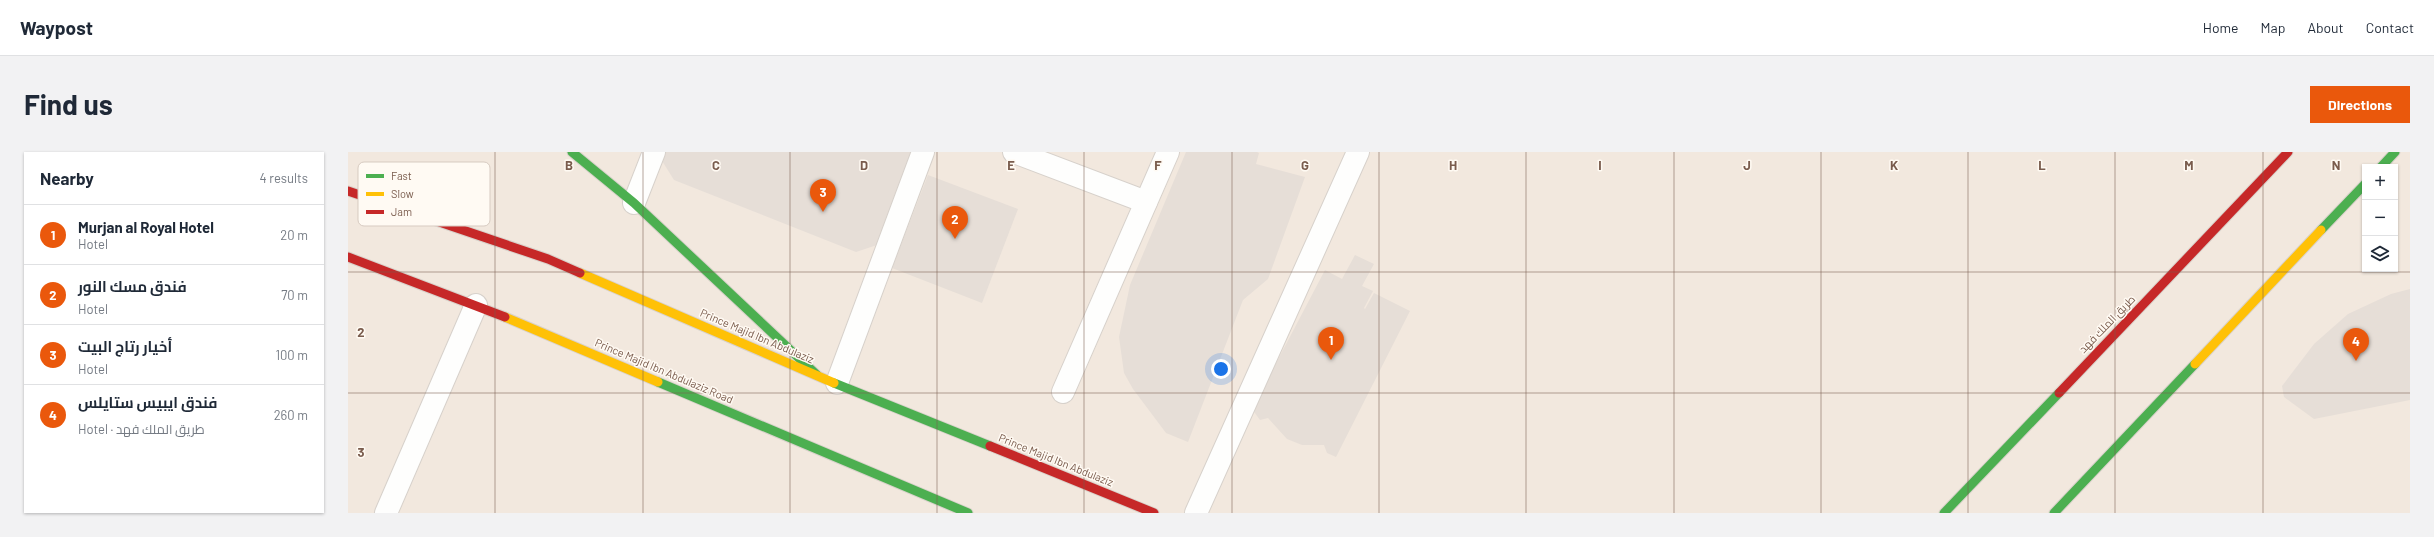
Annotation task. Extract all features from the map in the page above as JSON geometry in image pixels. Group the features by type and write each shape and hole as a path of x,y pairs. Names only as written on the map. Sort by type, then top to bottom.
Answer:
{"main road":[{"path":"572,152 634,203 828,379"},
{"name":"طريق الملك فهد","path":"1944,513 2288,152"},
{"path":"2384,164 2395,152"},
{"path":"2054,513 2362,187"},
{"name":"Prince Majid Ibn Abdulaziz","path":"348,191 358,194"},
{"name":"Prince Majid Ibn Abdulaziz","path":"451,226 548,259 828,379 1154,513"},
{"name":"Prince Majid Ibn Abdulaziz Road","path":"348,258 476,305 968,513"},
{"path":"2075,506 2088,476"}],"street":[{"path":"634,203 654,152"},
{"path":"828,379 923,152"},
{"path":"1014,152 1146,202"},
{"path":"1063,392 1168,152"},
{"path":"1196,513 1358,152"},
{"path":"386,513 476,305"}],"shaded area":[{"path":"348,152 2410,152 2410,513 348,513"}],"building":[{"path":"661,152 917,152 877,245 856,252 674,180 659,156"},
{"path":"1186,152 1257,152 1259,153 1256,164 1305,177 1268,279 1243,300 1188,442 1166,433 1133,389 1124,373 1119,337 1130,285"},
{"path":"928,175 1018,209 982,303 892,268"},
{"path":"1355,255 1374,264 1362,286 1373,291 1364,308 1365,309 1374,293 1410,311 1336,457 1327,453 1324,445 1302,445 1287,439 1268,418 1260,420 1252,409 1325,270 1342,279"},
{"path":"2410,289 2410,400 2314,419 2284,397 2282,386 2314,344 2348,314 2391,294"}],"traffic: fast":[{"path":"572,152 634,203 817,375"},
{"path":"2384,164 2395,152"},
{"path":"2321,230 2362,187"},
{"path":"2054,513 2195,364"},
{"path":"658,382 968,513"},
{"path":"834,383 990,446"},
{"path":"1944,513 2059,393"}],"traffic: slow":[{"path":"2195,364 2321,230"},
{"path":"580,273 834,383"},
{"path":"505,317 658,382"}],"traffic: jam":[{"path":"2059,393 2288,152"},
{"path":"348,191 358,194"},
{"path":"451,226 548,259 580,273"},
{"path":"348,257 505,317"},
{"path":"990,446 1154,513"}],"place":[{"name":"أخيار رتاج البيت","path":"823,212"},
{"name":"فندق مسك النور","path":"955,239"},
{"name":"Murjan al Royal Hotel","path":"1331,360"},
{"name":"فندق ايبيس ستايلس","path":"2356,361"}]}
